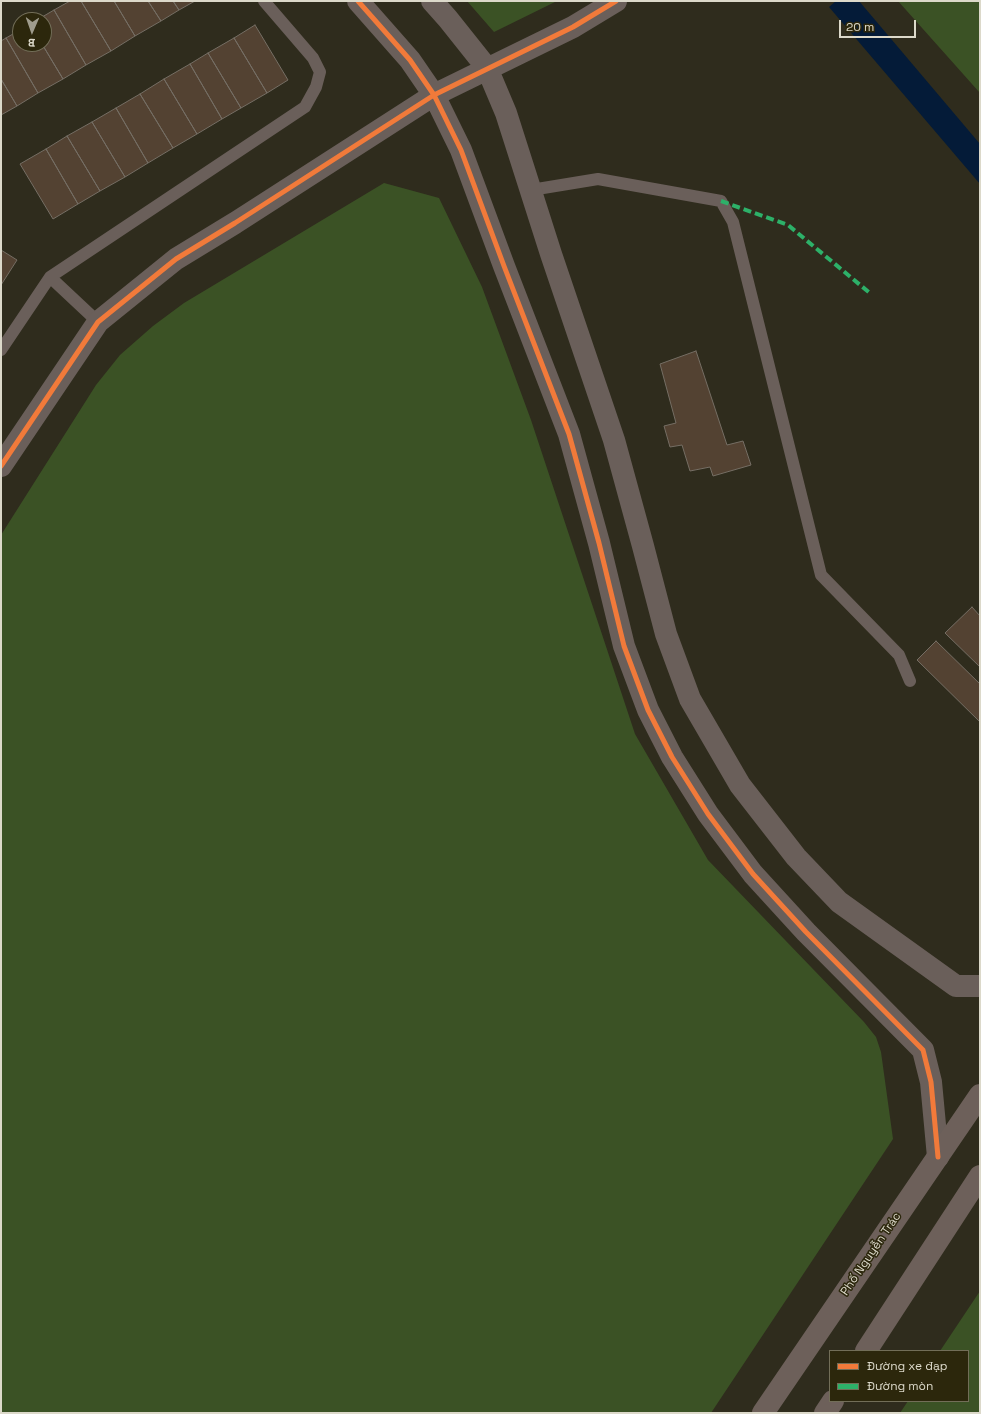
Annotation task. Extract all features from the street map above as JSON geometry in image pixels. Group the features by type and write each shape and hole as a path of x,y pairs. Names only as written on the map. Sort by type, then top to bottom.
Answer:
{"main road":[{"name":"Phố Nguyễn Trác","path":"763,1413 980,1096"},
{"path":"867,1350 980,1176"},
{"path":"825,1413 832,1402"}],"street":[{"path":"358,1 410,60 434,95 461,150 569,434 599,543 624,646 648,710 672,757 708,814 753,874 806,932 923,1050 931,1082 938,1156"},
{"path":"432,1 487,68 506,113 551,254 614,440 666,634 690,700 740,785 796,857 839,902 956,986 980,986"},
{"path":"1,466 98,322 176,259 235,223 434,95 573,27 616,1"}],"lane":[{"path":"1,350 50,277 305,107 316,87 320,72 313,58 264,1"},
{"path":"530,190 598,179 721,201 733,222 821,575 899,655 910,681"},
{"path":"50,277 98,322"}],"green space":[{"path":"467,1 557,1 494,32"},
{"path":"898,1 980,1 980,93"},
{"path":"384,183 439,198 482,287 531,420 635,734 708,860 864,1022 876,1037 881,1052 893,1139 711,1413 1,1413 1,535 96,385 120,355 153,326 184,303"},
{"path":"980,1291 980,1413 900,1413 907,1402 969,1402 969,1350 941,1350"}],"water":[{"path":"836,1 859,1 980,144 980,184 829,7"}],"building":[{"path":"70,1 81,1 111,51 86,65 54,10"},
{"path":"81,1 114,1 135,36 111,51"},
{"path":"114,1 148,1 161,21 135,36"},
{"path":"148,1 173,1 179,10 161,21"},
{"path":"173,1 195,1 179,10"},
{"path":"54,10 86,65 63,79 47,52 52,52 52,12 51,12"},
{"path":"255,25 288,80 267,93 234,38"},
{"path":"12,35 12,48 6,38"},
{"path":"6,38 12,48 12,52 14,52 38,93 17,106 1,79 1,41"},
{"path":"234,38 267,93 241,108 208,53"},
{"path":"14,52 47,52 63,79 38,93"},
{"path":"208,53 241,108 222,119 190,64"},
{"path":"190,64 222,119 197,134 164,79"},
{"path":"1,79 17,106 1,115"},
{"path":"164,79 197,134 173,148 140,94"},
{"path":"140,94 173,148 148,163 116,108"},
{"path":"116,108 148,163 125,177 92,122"},
{"path":"92,122 125,177 100,191 67,136"},
{"path":"67,136 100,191 78,204 46,149"},
{"path":"46,149 78,204 53,219 20,164"},
{"path":"1,250 17,260 1,285"},
{"path":"696,351 727,445 743,441 751,465 713,476 710,467 690,471 682,445 670,447 664,426 676,423 660,364"},
{"path":"972,607 980,616 980,667 945,633"},
{"path":"936,641 980,684 980,722 917,660"}],"marked path":[{"path":"721,201 788,225 871,294"}],"cycle path":[{"path":"358,1 410,60 434,95 461,150 569,434 599,543 624,646 648,710 672,757 708,814 753,874 806,932 923,1050 931,1082 938,1157"},
{"path":"1,466 98,322 176,259 235,223 434,95 573,27 616,1"}]}
